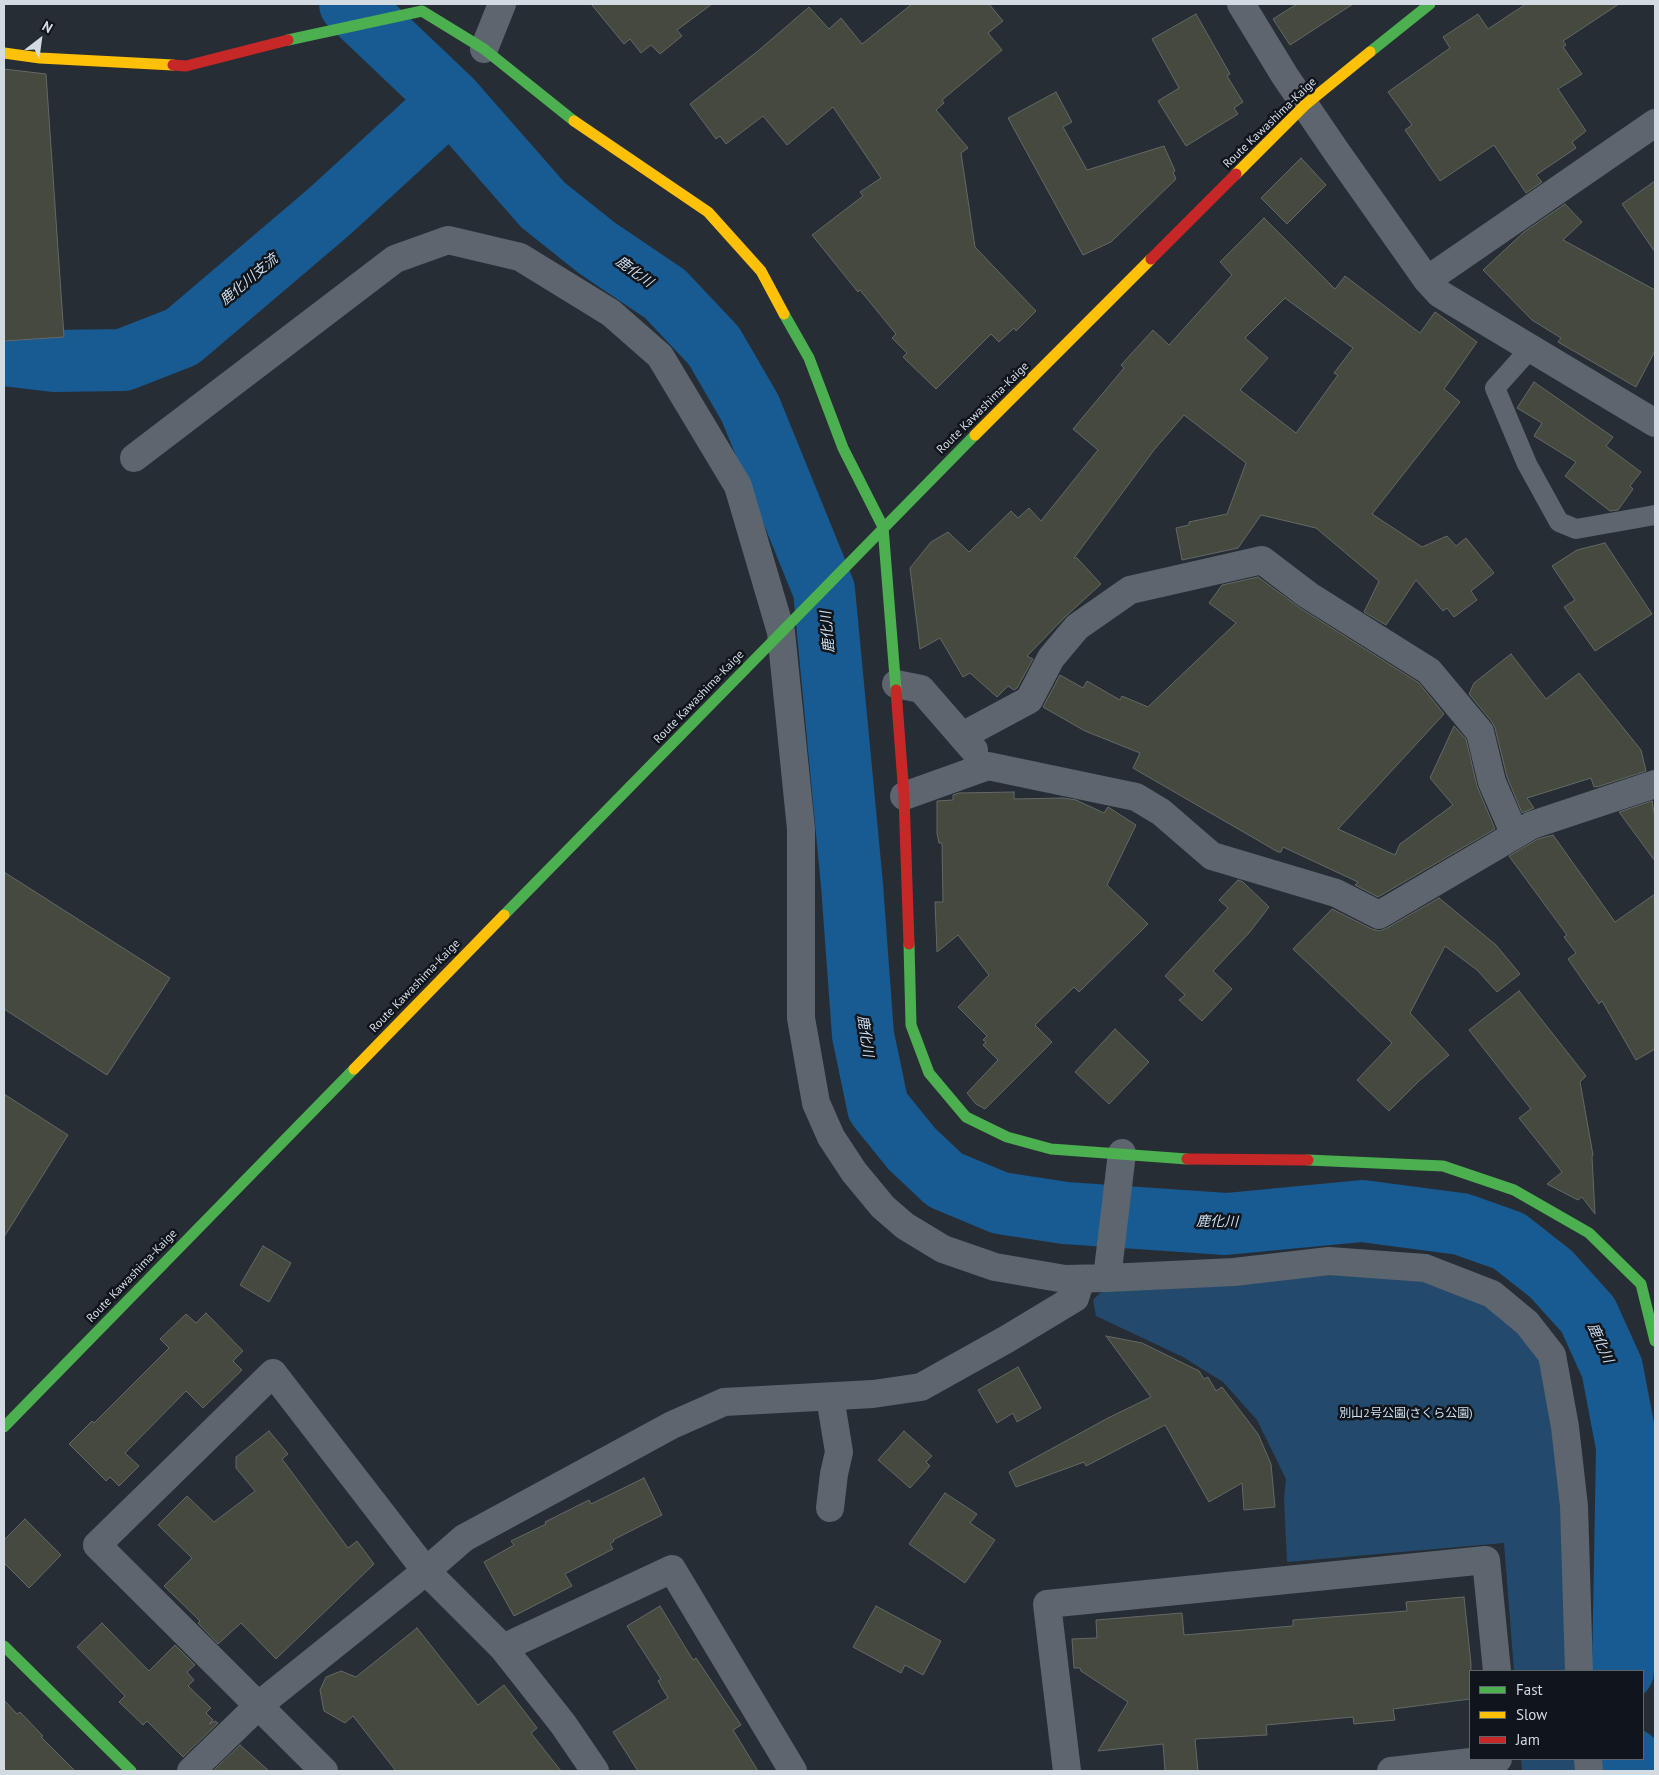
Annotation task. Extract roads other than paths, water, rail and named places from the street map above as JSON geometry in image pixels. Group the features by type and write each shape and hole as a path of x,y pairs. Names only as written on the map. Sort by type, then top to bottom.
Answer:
{"street":[{"path":"484,49 502,4"},
{"path":"1241,4 1305,105 1427,280 1440,294 1655,423"},
{"name":"Route Kawashima-Kaige","path":"4,1427 883,527 1305,105 1430,4"},
{"path":"4,53 40,58 186,66 419,9 484,49 567,116 708,212 761,271 809,358 843,448 883,527 904,796 911,1024 929,1073 966,1118 1007,1137 1121,1165 1187,1159 1335,1160 1444,1166 1514,1190 1589,1233 1641,1284 1655,1340"},
{"path":"1427,280 1655,123"},
{"path":"134,458 395,260 448,240 520,257 611,313 660,356 738,486 781,632 801,830 801,1018 816,1103 831,1137 854,1172 883,1206 906,1226 943,1248 994,1267 1065,1279 1099,1274 1234,1272 1328,1261 1425,1268 1492,1294 1528,1323 1552,1355 1565,1427 1574,1506 1579,1670"},
{"path":"962,736 1029,700 1051,658 1077,627 1130,590 1262,560 1308,595 1429,671 1480,732 1492,782 1515,835"},
{"path":"896,684 922,689 988,766"},
{"path":"904,796 988,766 1136,797 1161,812 1212,856 1336,893 1379,916 1532,825 1655,784"},
{"path":"191,1771 258,1705 426,1571 464,1538 672,1425 724,1402 873,1394 921,1387 1076,1298 1099,1274 1121,1165"},
{"path":"324,1771 97,1545 273,1373 426,1571 503,1648 563,1724 594,1771"},
{"path":"830,1396 839,1452 830,1508"},
{"path":"1066,1771 1047,1604 1486,1560 1497,1670"},
{"path":"503,1648 672,1568 793,1771"},
{"path":"4,1646 131,1771"},
{"path":"1391,1771 1489,1760"}],"lane":[{"path":"1530,349 1495,388 1527,464 1559,522 1576,528 1655,515"}],"waterway":[{"name":"鹿化川","path":"350,4 451,100 543,205 597,248 665,294 714,346 750,408 824,590 852,885 863,1035 878,1107 912,1149 945,1180 1000,1203 1065,1213 1226,1224 1362,1211 1461,1224 1509,1241 1551,1274 1588,1315 1612,1368 1627,1447 1623,1670"},
{"name":"鹿化川支流","path":"4,355 54,361 123,360 182,337 330,211 451,100"},
{"name":"鹿化川","path":"1631,1760 1633,1771"}],"park label":[{"name":"別山2号公園(さくら公園)","path":"1406,1414"}]}
